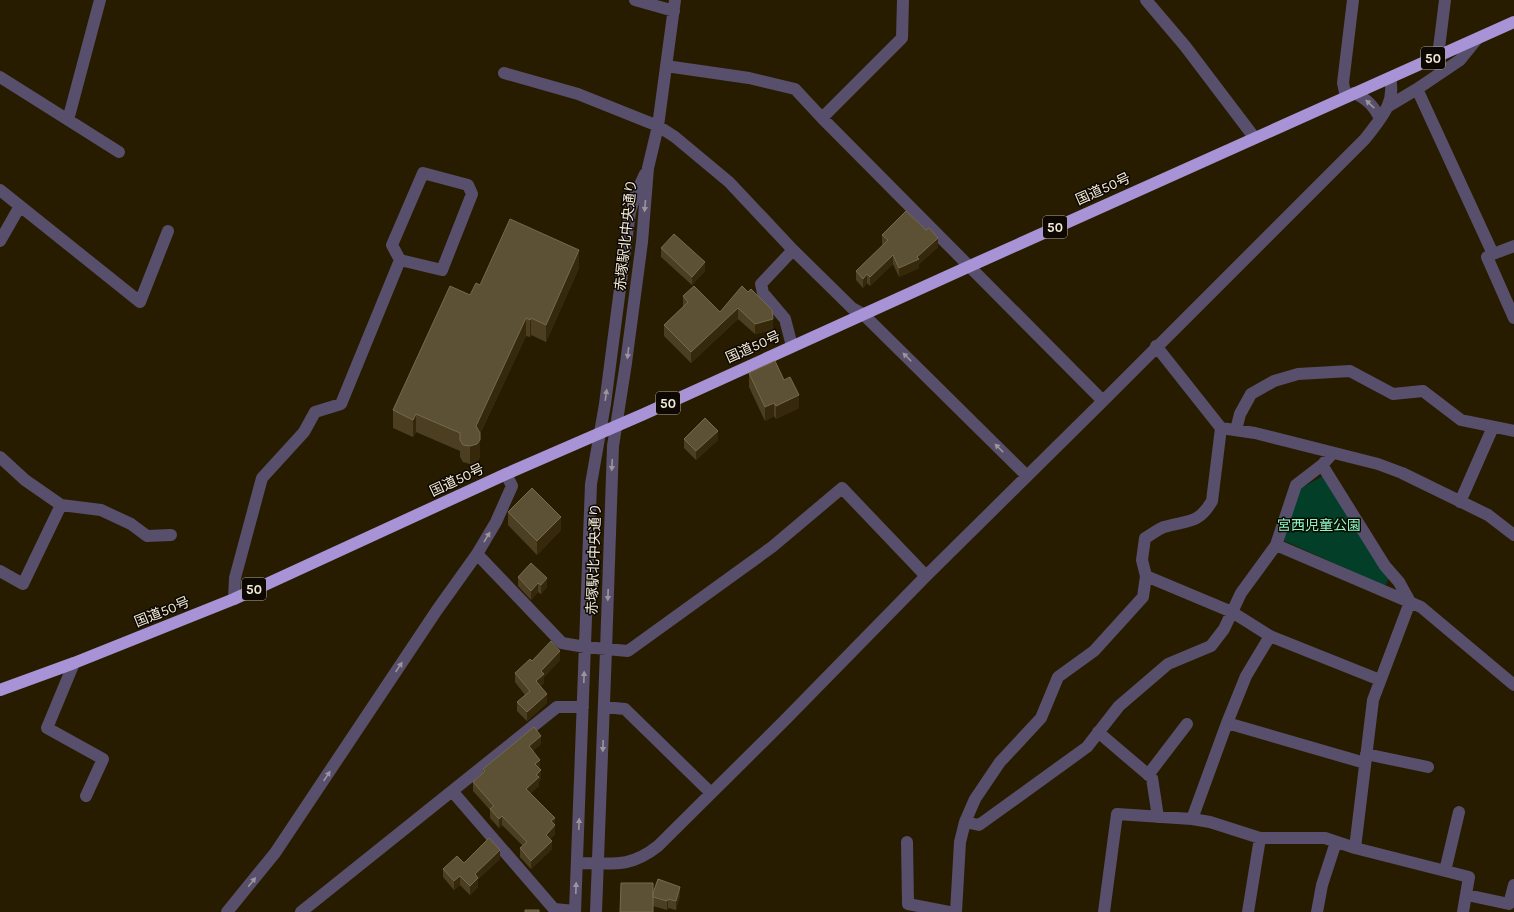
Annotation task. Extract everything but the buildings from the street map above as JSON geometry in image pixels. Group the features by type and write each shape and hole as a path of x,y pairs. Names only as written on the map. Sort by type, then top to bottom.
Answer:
{"highway":[{"name":"国道50号","path":"0,690 74,663 234,599 506,474 1514,22"}],"street":[{"path":"68,120 100,0"},
{"path":"635,0 674,5 658,126 648,168"},
{"path":"822,118 902,38 903,0"},
{"path":"1146,0 1186,46 1254,138"},
{"path":"1353,0 1343,83 1350,95 1363,98 1372,104 1380,119"},
{"path":"1438,56 1445,0"},
{"path":"1387,107 1460,60 1477,39"},
{"path":"666,66 749,78 795,89 1103,401"},
{"path":"504,73 578,94 658,126 675,138 729,182 793,250 852,308 863,314 1027,476"},
{"path":"0,77 119,152"},
{"path":"577,863 625,863 646,856 658,846 926,576 1103,401 1156,346 1365,139 1387,107 1392,93 1390,78"},
{"path":"1417,89 1493,254"},
{"name":"赤塚駅北中央通り","path":"596,912 611,466 615,426 626,363 637,278 648,168"},
{"name":"赤塚駅北中央通り","path":"575,912 591,484 609,373 630,212 636,193 648,168"},
{"path":"423,173 468,185 472,194 442,270 400,260 392,245 423,173"},
{"path":"0,190 140,302 168,231"},
{"path":"0,241 20,206"},
{"path":"1514,246 1487,257 1514,318"},
{"path":"792,346 785,319 763,293 761,284 793,250"},
{"path":"234,599 235,578 262,478 304,432 315,412 341,404 400,260"},
{"path":"1156,346 1221,428 1255,433 1384,466 1402,473 1488,515 1514,535"},
{"path":"1236,430 1240,414 1252,394 1274,381 1298,374 1350,371 1393,394 1422,391 1461,420 1514,431"},
{"path":"1460,502 1493,427"},
{"path":"956,912 960,842 965,822 975,799 1000,762 1041,718 1058,677 1094,651 1143,597 1146,576 1142,560 1145,538 1163,527 1195,520 1206,511 1212,501 1221,428"},
{"path":"965,822 980,825 1087,747 1119,706 1168,664 1210,646 1224,629 1241,593 1276,545 1296,484 1322,465 1333,453"},
{"path":"0,457 25,480 61,505 101,510 131,524 147,536 171,535"},
{"path":"1322,465 1385,566 1399,582 1410,602 1373,700 1355,848"},
{"path":"227,912 275,852 437,610 477,554 496,522 512,486 506,474"},
{"path":"477,554 562,643 606,650 628,651 772,547 842,488 926,576"},
{"path":"0,571 23,584 61,505"},
{"path":"1276,545 1422,607 1514,685"},
{"path":"1146,576 1232,612 1270,636 1380,680"},
{"path":"1192,819 1246,676 1270,636"},
{"path":"74,663 46,728 103,759 86,796"},
{"path":"301,912 557,707 583,707"},
{"path":"604,707 625,709 711,793"},
{"path":"1227,723 1365,758 1428,767"},
{"path":"1148,775 1187,724"},
{"path":"1098,732 1152,778 1158,817"},
{"path":"452,792 554,909 575,912"},
{"path":"1445,871 1459,812"},
{"path":"1107,912 1117,814 1192,819 1210,822 1260,838 1325,838 1355,848 1469,877 1463,912"},
{"path":"1248,912 1260,838"},
{"path":"907,842 908,904 949,912"},
{"path":"1318,912 1322,885 1336,842"},
{"path":"1467,894 1510,904 1514,885"}],"green space":[{"name":"宮西児童公園","path":"1323,476 1390,577 1385,586 1282,540 1301,488"}]}
